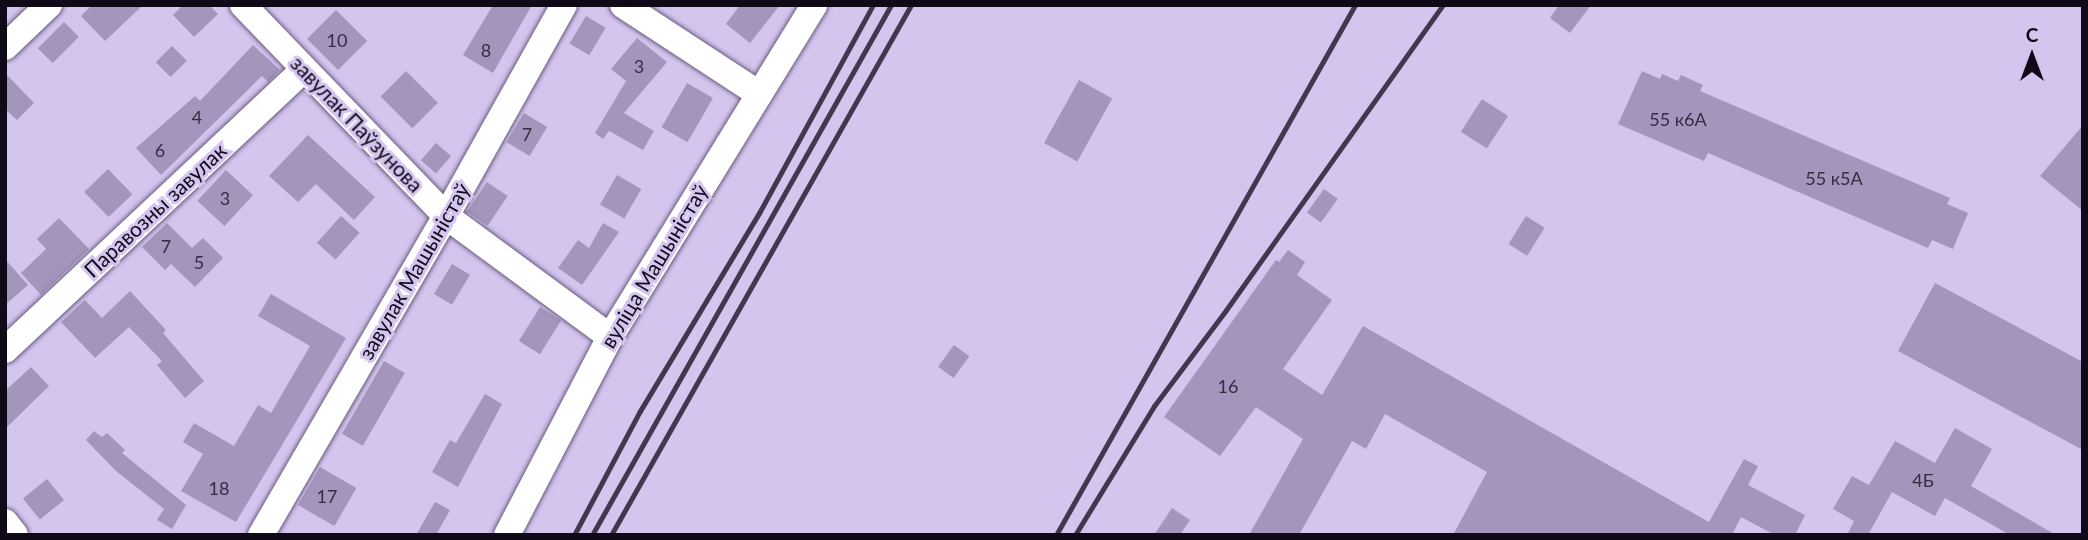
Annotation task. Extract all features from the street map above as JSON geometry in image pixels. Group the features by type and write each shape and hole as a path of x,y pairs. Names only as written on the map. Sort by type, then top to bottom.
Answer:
{"street":[{"path":"5,47 49,5"},
{"name":"завулак Паўзунова","path":"243,5 446,216 610,337"},
{"name":"завулак Машыністаў","path":"261,535 446,216 564,5"},
{"path":"623,5 759,94"},
{"name":"вуліца Машыністаў","path":"507,535 610,337 814,5"},
{"name":"Паравозны завулак","path":"5,350 304,69"},
{"path":"5,522 15,535"}],"building":[{"path":"92,5 143,5 105,41 81,16"},
{"path":"183,5 209,5 218,14 194,37 173,15"},
{"path":"493,5 532,5 493,73 463,55"},
{"path":"740,5 780,5 750,43 726,24"},
{"path":"1559,5 1591,5 1570,33 1550,18"},
{"path":"336,10 367,41 338,70 307,39"},
{"path":"586,16 606,28 589,55 570,43"},
{"path":"64,22 79,37 53,63 38,48"},
{"path":"637,38 667,62 624,113 654,131 643,150 609,131 603,139 595,133 626,81 611,69"},
{"path":"253,45 280,70 268,82 262,76 161,175 136,148 195,96 200,101"},
{"path":"172,46 187,61 171,77 156,62"},
{"path":"406,71 438,103 412,128 381,96"},
{"path":"1642,71 1660,79 1662,74 1678,81 1681,75 1703,85 1700,91 1950,198 1947,204 1968,213 1953,249 1932,240 1928,248 1708,153 1704,161 1618,124"},
{"path":"5,73 34,103 17,120 5,109"},
{"path":"1079,80 1112,98 1077,161 1044,143"},
{"path":"687,83 713,98 687,142 662,127"},
{"path":"1482,99 1508,116 1487,149 1461,132"},
{"path":"524,113 547,127 530,156 506,142"},
{"path":"2083,125 2083,211 2040,176"},
{"path":"308,135 375,197 354,220 316,184 298,202 269,176"},
{"path":"436,143 451,156 436,173 421,160"},
{"path":"108,169 132,194 109,217 84,192"},
{"path":"226,170 253,195 224,226 197,201"},
{"path":"617,175 641,189 624,218 600,204"},
{"path":"487,182 508,196 488,226 467,212"},
{"path":"1324,189 1338,199 1321,222 1307,212"},
{"path":"341,216 360,233 335,259 317,243"},
{"path":"1526,216 1545,228 1527,256 1509,244"},
{"path":"59,218 89,249 41,295 21,273 46,249 37,239"},
{"path":"167,223 192,248 203,238 223,258 195,287 171,264 165,270 142,247"},
{"path":"603,223 619,232 582,285 558,268 578,240 589,248"},
{"path":"1288,250 1305,262 1297,275 1332,300 1283,369 1322,395 1363,326 1709,522 1744,459 1758,466 1748,485 1805,515 1795,535 1775,535 1741,517 1732,535 1453,535 1487,472 1385,414 1366,449 1352,441 1299,535 1249,535 1303,439 1256,407 1220,456 1164,417 1276,260 1279,262"},
{"path":"5,259 28,285 5,305"},
{"path":"452,264 470,275 452,305 434,294"},
{"path":"1935,283 2083,362 2083,450 1898,351"},
{"path":"130,291 166,330 163,333 204,381 185,398 157,365 162,361 129,327 95,358 61,322 85,300 102,318"},
{"path":"271,294 346,338 236,522 181,491 203,454 183,442 194,423 234,446 258,405 271,413 310,346 258,316"},
{"path":"540,307 561,320 540,354 519,341"},
{"path":"954,345 969,356 954,378 938,367"},
{"path":"384,361 405,373 363,446 342,434"},
{"path":"31,367 49,386 5,429 5,391"},
{"path":"485,394 502,404 458,487 432,472 450,440 456,443"},
{"path":"1955,428 1992,449 1971,486 2056,535 2010,535 1945,498 1935,516 1892,492 1868,535 1847,535 1854,521 1833,509 1852,476 1869,485 1895,441 1935,463"},
{"path":"94,431 102,437 107,433 125,450 122,453 186,505 172,529 157,520 164,509 116,471 86,440"},
{"path":"320,467 356,488 334,526 298,505"},
{"path":"47,479 64,500 40,519 23,499"},
{"path":"435,502 450,510 436,535 416,535"},
{"path":"1172,508 1190,520 1180,535 1154,535"}],"railway":[{"path":"574,535 640,411 759,213 873,5"},
{"path":"592,535 891,5"},
{"path":"611,535 911,5"},
{"path":"1056,535 1355,5"},
{"path":"1075,535 1154,406 1226,310 1443,5"}]}
